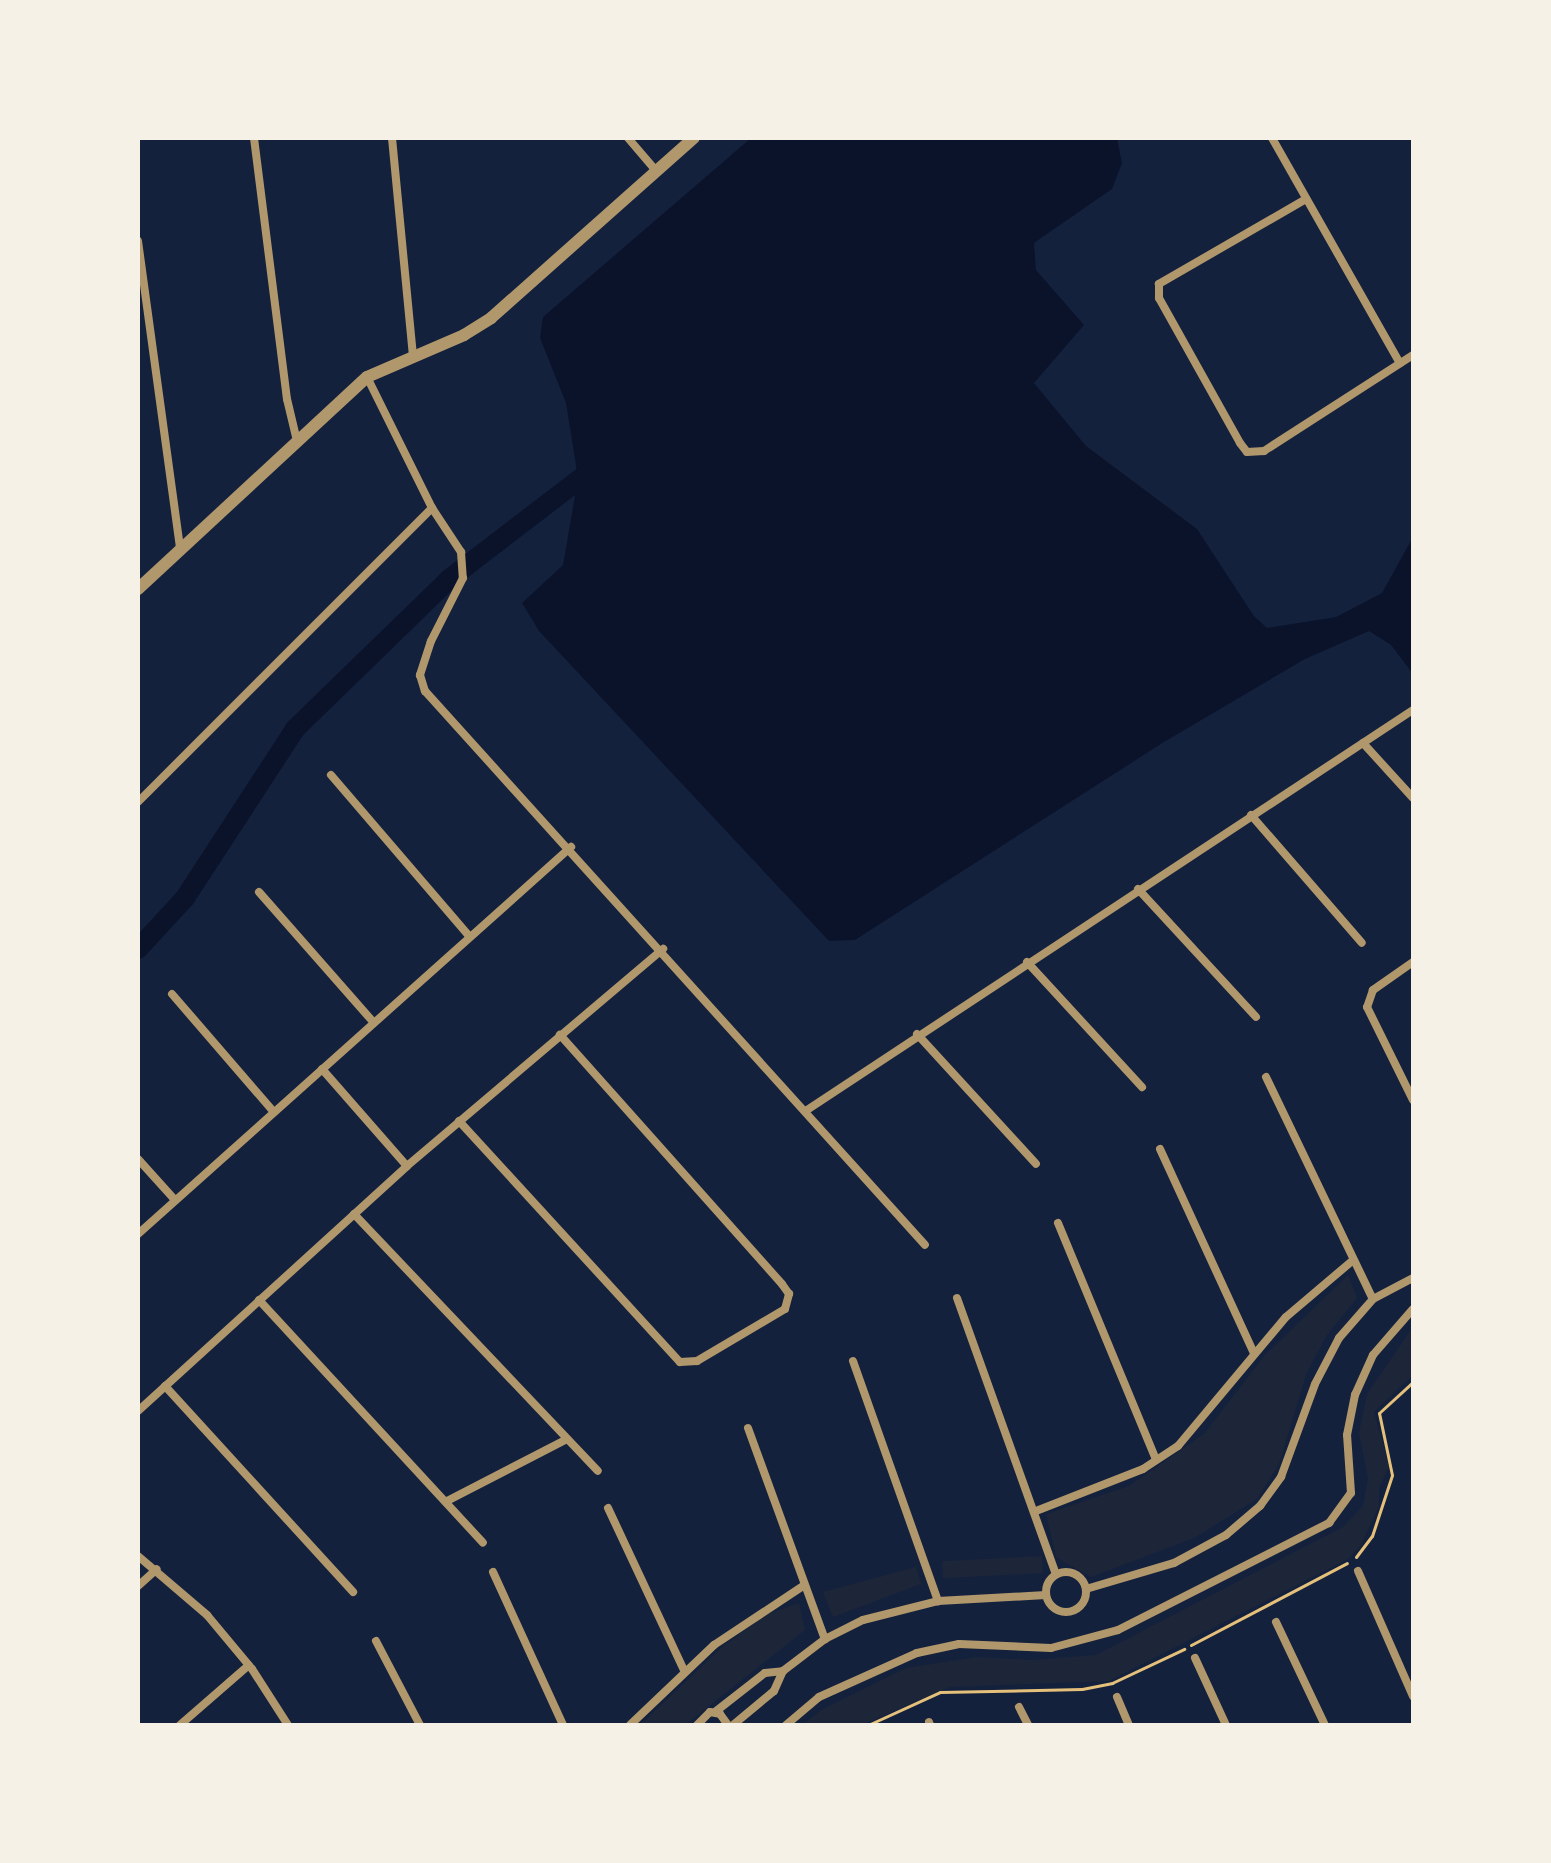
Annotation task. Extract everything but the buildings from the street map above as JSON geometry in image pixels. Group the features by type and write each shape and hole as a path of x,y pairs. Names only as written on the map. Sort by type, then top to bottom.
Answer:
{"street":[{"path":"254,138 287,399 297,441"},
{"path":"392,138 413,355"},
{"path":"628,138 657,172"},
{"path":"138,589 367,377 464,335 491,318 694,138"},
{"path":"1272,138 1400,363"},
{"path":"1306,199 1159,284 1159,298 1240,443 1247,452 1264,451 1413,355"},
{"path":"138,241 180,549"},
{"path":"367,377 432,508 461,553 463,578 431,641 420,675 425,691 571,847 925,1245"},
{"path":"138,802 432,508"},
{"path":"807,1110 917,1034 1413,710"},
{"path":"1363,743 1413,798"},
{"path":"331,775 470,937"},
{"path":"1251,815 1362,943"},
{"path":"138,1234 571,847"},
{"path":"1138,889 1256,1017"},
{"path":"259,892 374,1023"},
{"path":"138,1411 407,1166 663,949"},
{"path":"1027,962 1142,1087"},
{"path":"1413,962 1373,990 1367,1007 1413,1100"},
{"path":"172,994 274,1112"},
{"path":"917,1034 1036,1164"},
{"path":"459,1121 670,1355 680,1362 697,1361 785,1309 789,1294 560,1035"},
{"path":"322,1069 407,1166"},
{"path":"1266,1077 1352,1261 1373,1299"},
{"path":"1160,1149 1254,1353"},
{"path":"138,1159 175,1200"},
{"path":"354,1214 565,1440 598,1471"},
{"path":"1058,1223 1156,1460"},
{"path":"1036,1511 1156,1460 1205,1419 1254,1353 1286,1317 1352,1261"},
{"path":"1086,1589 1174,1563 1226,1535 1260,1506 1281,1477 1315,1384 1339,1338 1373,1299 1413,1278"},
{"path":"957,1298 1036,1511 1056,1574 1046,1595"},
{"path":"259,1300 483,1543"},
{"path":"786,1725 819,1697 917,1653 959,1644 1051,1648 1118,1630 1329,1523 1351,1493 1347,1435 1355,1395 1373,1355 1413,1309"},
{"path":"853,1361 938,1601"},
{"path":"165,1386 353,1592"},
{"path":"748,1428 803,1586 825,1639"},
{"path":"447,1501 565,1440"},
{"path":"608,1508 684,1670"},
{"path":"138,1556 157,1569 207,1615 249,1665 288,1725"},
{"path":"138,1586 157,1569"},
{"path":"1358,1571 1413,1696"},
{"path":"493,1572 563,1725"},
{"path":"1046,1595 1059,1611 1072,1611 1083,1602 1086,1589 1075,1573 1056,1574"},
{"path":"630,1725 684,1670 749,1619 803,1586"},
{"path":"715,1712 730,1725 774,1691 783,1671 825,1639 863,1620 938,1601 1046,1595"},
{"path":"1276,1622 1325,1725"},
{"path":"376,1641 420,1725"},
{"path":"1195,1658 1226,1725"},
{"path":"180,1725 249,1665"},
{"path":"697,1725 705,1714 715,1712 765,1673 783,1671"},
{"path":"1117,1697 1129,1725"},
{"path":"1019,1707 1028,1725"}],"shaded area":[{"path":"751,138 1117,138 1122,163 1112,189 1034,243 1036,270 1084,325 1034,383 1086,446 1197,529 1254,616 1267,628 1336,617 1382,593 1413,537 1413,674 1391,645 1369,631 1305,659 1164,742 855,940 829,941 539,631 522,603 563,565 578,478 566,403 540,338 543,317"},
{"path":"1348,1275 1357,1298 1326,1336 1306,1375 1279,1464 1257,1499 1194,1538 1091,1577 1056,1557 1046,1514 1129,1486 1204,1434 1265,1355"},
{"path":"1413,1327 1413,1375 1374,1412 1389,1467 1379,1488 1379,1506 1361,1545 1348,1559 1109,1681 950,1687 861,1725 802,1725 823,1709 906,1668 977,1657 1032,1660 1096,1655 1343,1527 1363,1506 1368,1478 1359,1433 1367,1394"},
{"path":"1042,1556 1043,1573 943,1578 942,1561"},
{"path":"916,1567 921,1584 833,1617 823,1592"},
{"path":"799,1603 805,1630 685,1725 640,1725 724,1645 768,1614"}],"waterway":[{"path":"138,949 185,898 295,729 448,580 586,474 603,476"}]}
